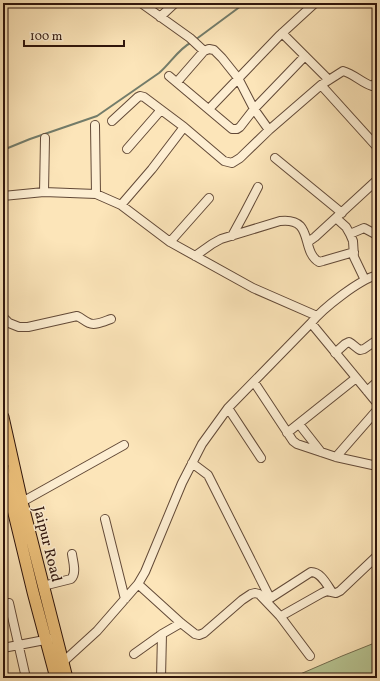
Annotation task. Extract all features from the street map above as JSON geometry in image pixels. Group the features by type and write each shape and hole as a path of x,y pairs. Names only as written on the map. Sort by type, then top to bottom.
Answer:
{"main road":[{"name":"Jaipur Road","path":"3,417 43,586 51,639 53,666 56,678"},
{"name":"Jaipur Road","path":"3,468 32,592 51,639 63,662 67,678"}],"street":[{"path":"141,3 190,38 204,51"},
{"path":"160,17 175,3"},
{"path":"209,109 282,33 315,3"},
{"path":"282,33 329,80"},
{"path":"177,82 204,51 209,49 214,50 238,78 254,109 269,130"},
{"path":"169,76 232,129 237,129 305,56"},
{"path":"112,121 140,96 144,97 184,127 224,161 232,163 240,158 269,130 321,85 343,71 348,72 368,84 375,86"},
{"path":"321,85 377,147"},
{"path":"127,149 161,110"},
{"path":"95,125 96,194"},
{"path":"121,205 152,169 184,127"},
{"path":"44,192 45,138"},
{"path":"275,158 339,215 353,241 354,257 365,280"},
{"path":"308,242 316,237 377,180"},
{"path":"232,236 258,186"},
{"path":"3,196 44,192 96,194 121,205 174,238 195,256 253,288 317,316"},
{"path":"174,238 209,198"},
{"path":"195,256 221,239 280,220 293,221 303,229 313,257 319,262 354,252"},
{"path":"350,234 364,228 377,235"},
{"path":"53,666 63,662 97,631 138,584 145,572 182,482 192,462 202,444 228,408 317,316 349,290 365,280 377,275"},
{"path":"3,317 9,323 19,327 28,327 77,316 81,317 90,324 111,319"},
{"path":"311,323 377,404"},
{"path":"335,353 349,342 360,350 377,340"},
{"path":"287,433 356,378"},
{"path":"254,382 287,433 297,444 336,457 377,466"},
{"path":"367,391 377,382"},
{"path":"228,408 262,458"},
{"path":"336,457 377,410"},
{"path":"299,424 321,452"},
{"path":"22,502 124,445"},
{"path":"192,462 208,475 268,600 310,656"},
{"path":"104,519 125,599"},
{"path":"43,586 71,579 73,577 72,554"},
{"path":"280,616 322,593 327,591 336,593 340,591 377,556"},
{"path":"268,600 311,572 319,574 332,592"},
{"path":"138,584 181,623 195,634 199,635 204,633 251,594 259,594 268,600"},
{"path":"9,603 26,678"},
{"path":"134,654 162,634 181,623"},
{"path":"162,634 162,678"},
{"path":"3,648 51,639"}],"green space":[{"path":"377,642 377,678 291,678 342,656"}],"waterway":[{"path":"195,40 245,3"},
{"path":"3,150 97,116 159,73 182,49 192,42"}]}
